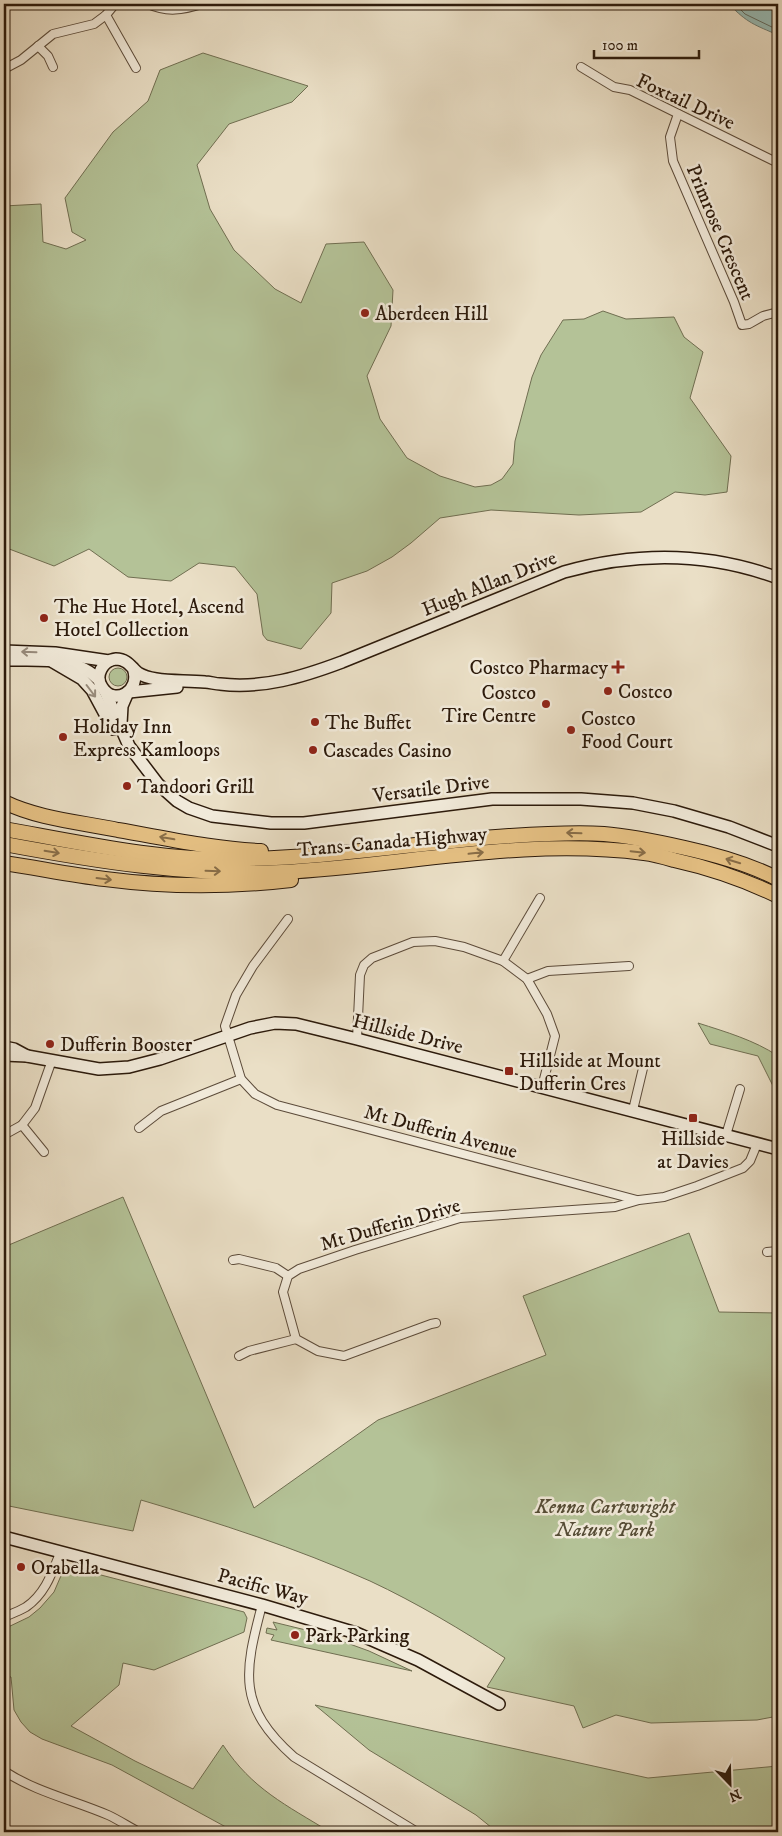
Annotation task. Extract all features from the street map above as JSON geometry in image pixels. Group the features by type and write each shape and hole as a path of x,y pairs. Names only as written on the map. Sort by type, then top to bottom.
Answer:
{"highway":[{"path":"4,802 53,818 218,847 267,851 302,849 337,853"},
{"name":"Trans-Canada Highway","path":"4,829 142,852 188,857 239,859 302,857 482,838 557,833 603,834 646,839 704,852 760,869 778,879"},
{"name":"Trans-Canada Highway","path":"4,844 155,868 280,872 485,852 558,847 602,848 646,853 703,866 778,896"},
{"path":"4,863 106,879 202,885 244,884 300,879 376,864"}],"street":[{"path":"4,69 21,60 53,34 94,24 106,15 115,4"},
{"path":"148,4 167,10 184,10 202,4"},
{"path":"106,15 136,68"},
{"path":"38,46 48,56 53,67"},
{"name":"Foxtail Drive","path":"581,67 614,87 630,90 778,163"},
{"name":"Primrose Crescent","path":"678,114 670,137 673,160 742,325 778,312"},
{"name":"Hugh Allan Drive","path":"133,668 140,674 156,679 220,684 274,683 308,675 564,572 589,565 639,558 688,558 737,565 778,578"},
{"path":"4,651 55,653 109,661 125,661 133,668 135,683 122,706 121,730"},
{"path":"4,660 65,662 88,670 99,680 105,691 114,696 129,692"},
{"path":"99,680 101,669 109,661"},
{"path":"53,662 82,679 92,690 116,733 130,746"},
{"name":"Hugh Allan Drive","path":"129,692 164,687 204,687 220,684"},
{"name":"Versatile Drive","path":"105,691 121,730 130,746 158,784 168,794 189,808 212,816 272,823 304,823 492,799 581,799 633,803 674,811 729,827 778,846"},
{"path":"503,961 540,898"},
{"path":"139,1128 161,1111 241,1079 225,1026 236,995 253,966 288,919"},
{"path":"357,1039 360,975 364,965 372,958 413,942 435,941 464,947 503,961 527,979 548,1014 555,1036 542,1086"},
{"path":"527,979 548,971 629,966"},
{"name":"Hillside Drive","path":"4,1055 27,1056 99,1069 129,1067 160,1059 250,1028 275,1023 296,1024 542,1086 778,1149"},
{"name":"Hillside Drive","path":"4,1046 27,1056"},
{"path":"4,1134 22,1125 36,1108 52,1060"},
{"path":"633,1110 644,1064"},
{"name":"Mt Dufferin Avenue","path":"241,1079 255,1094 277,1105 640,1200"},
{"path":"726,1134 740,1088"},
{"path":"22,1125 44,1152"},
{"name":"Mt Dufferin Drive","path":"288,1276 299,1269 355,1250 460,1218 615,1206 664,1197 743,1168 750,1161 757,1144"},
{"path":"767,1252 778,1252"},
{"path":"233,1260 239,1259 276,1268 288,1276 283,1292 296,1339"},
{"path":"239,1356 249,1351 296,1339 318,1351 344,1356 431,1324 436,1324"},
{"name":"Pacific Way","path":"4,1538 262,1605 356,1633 418,1660 500,1704"},
{"path":"4,1617 24,1608 37,1598 48,1583 60,1553"},
{"path":"262,1605 248,1672 249,1690 266,1728 294,1757 417,1832"},
{"path":"4,1771 38,1790 110,1816 139,1832"}],"green space":[{"path":"203,53 308,86 292,102 229,124 197,165 210,209 234,250 275,289 301,303 326,244 364,242 393,290 391,326 367,376 380,419 407,458 440,476 475,487 491,485 502,479 513,464 515,441 532,377 541,355 563,320 584,319 603,311 626,319 674,317 684,337 703,352 690,398 731,456 727,492 705,495 675,492 641,512 579,515 491,510 440,518 392,557 367,571 332,583 331,613 301,649 267,640 263,635 257,594 235,567 199,563 171,581 128,577 89,549 54,566 4,547 4,206 41,204 43,242 66,249 86,240 72,232 65,198 113,132 148,101 160,70"},
{"path":"118,668 124,671 127,677 124,683 118,686 112,683 109,677 112,671"},
{"path":"698,1023 750,1041 778,1056 778,1096 758,1056 710,1044"},
{"name":"Kenna Cartwright Nature Park","path":"123,1197 254,1508 378,1420 546,1355 523,1296 689,1233 719,1312 778,1313 778,1716 757,1720 651,1723 616,1715 583,1728 574,1706 487,1687 505,1658 439,1617 370,1581 286,1547 141,1500 133,1531 4,1505 4,1247"},
{"path":"70,1567 244,1612 247,1618 244,1632 154,1670 123,1663 119,1685 71,1726 135,1761 193,1789 223,1745 234,1760 258,1785 284,1804 330,1832 235,1832 112,1765 42,1739 30,1732 14,1710 11,1677 4,1676 4,1629 29,1617 40,1608 54,1592 63,1571"},
{"path":"273,1622 314,1632 322,1638 325,1635 369,1651 412,1671 271,1640 274,1635 266,1633 267,1628 277,1630"},
{"path":"315,1705 648,1778 778,1766 778,1832 497,1832 476,1815 369,1750"}],"water":[{"path":"729,4 778,4 778,35 752,23"}],"place":[{"name":"Aberdeen Hill","path":"365,313"},
{"name":"The Hue Hotel, Ascend Hotel Collection","path":"44,618"},
{"name":"Costco Pharmacy","path":"618,667"},
{"name":"Costco","path":"608,691"},
{"name":"Costco Tire Centre","path":"546,704"},
{"name":"The Buffet","path":"315,722"},
{"name":"Costco Food Court","path":"571,730"},
{"name":"Holiday Inn Express Kamloops","path":"63,737"},
{"name":"Cascades Casino","path":"313,750"},
{"name":"Tandoori Grill","path":"127,786"},
{"name":"Dufferin Booster","path":"50,1044"},
{"name":"Hillside at Mount Dufferin Cres","path":"509,1071"},
{"name":"Hillside at Davies","path":"693,1118"},
{"name":"Orabella","path":"21,1567"},
{"name":"Park Parking","path":"295,1635"}]}
